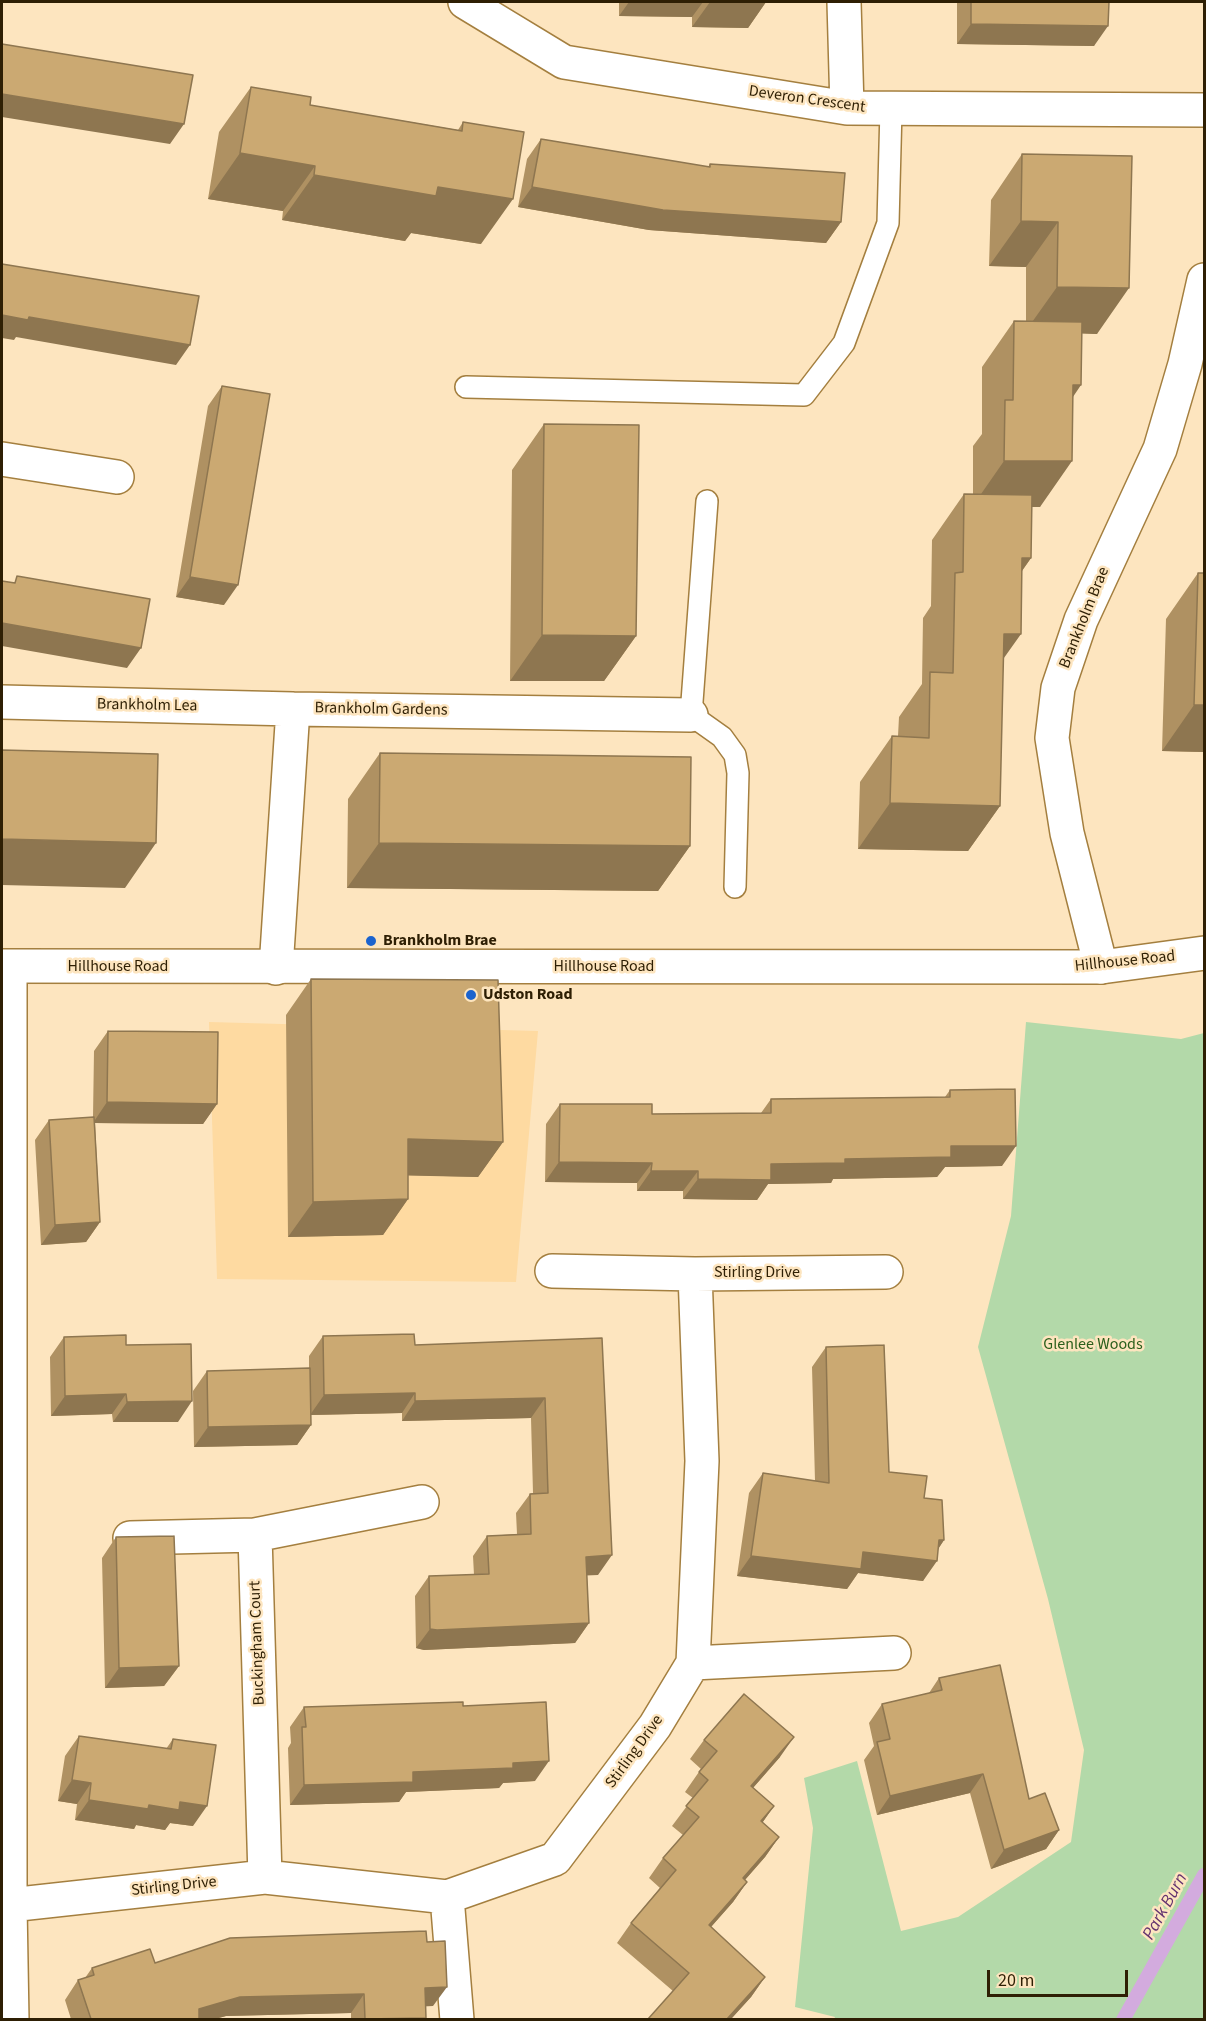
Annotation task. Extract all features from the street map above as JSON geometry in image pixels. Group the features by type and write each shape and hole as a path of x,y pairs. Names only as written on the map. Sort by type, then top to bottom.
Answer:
{"street":[{"name":"Deveron Crescent","path":"465,2 564,62 847,108 1204,110"},
{"path":"844,2 847,108"},
{"name":"Brankholm Brae","path":"1101,968 1067,833 1052,738 1058,688 1081,620 1160,449 1185,364 1204,280"},
{"path":"2,459 117,477"},
{"name":"Brankholm Lea","path":"2,702 293,709"},
{"name":"Brankholm Gardens","path":"276,968 293,709 691,714"},
{"name":"Hillhouse Road","path":"6,967 1101,968 1204,952"},
{"path":"6,967 12,2019"},
{"path":"552,1271 695,1274"},
{"name":"Stirling Drive","path":"10,1905 265,1877 447,1897 555,1859 655,1726 693,1663 702,1461 695,1274 886,1272"},
{"path":"130,1538 255,1535 422,1502"},
{"name":"Buckingham Court","path":"255,1535 265,1877"},
{"path":"693,1663 894,1653"},
{"path":"447,1897 457,2019"}],"lane":[{"path":"466,387 804,395 844,343 888,224 891,109"},
{"path":"706,501 691,714 722,737 735,755 738,772 735,887"}],"shaded area":[{"path":"209,1022 538,1031 516,1282 217,1279"}],"green space":[{"name":"Glenlee Woods","path":"1026,1022 1181,1039 1204,1033 1204,2019 834,2019 835,2017 795,2007 813,1828 804,1778 857,1761 901,1931 958,1917 1071,1842 1084,1750 1048,1599 978,1347 1011,1216"}],"building":[{"path":"971,2 1109,2 1108,26 971,24"},
{"path":"2,44 193,75 184,124 2,94"},
{"path":"251,87 311,97 310,105 462,131 463,122 524,132 513,199 438,187 436,196 314,175 315,166 240,153"},
{"path":"541,139 710,167 710,164 845,173 841,222 663,210 532,187"},
{"path":"1022,154 1132,156 1129,288 1057,287 1058,222 1021,221"},
{"path":"2,264 199,296 190,345 29,317 28,320 2,315"},
{"path":"1014,321 1082,322 1081,385 1073,385 1072,461 1004,461 1005,400 1013,400"},
{"path":"222,386 270,394 238,585 190,577"},
{"path":"544,424 639,425 636,636 542,635"},
{"path":"964,494 1032,495 1031,558 1022,558 1021,634 1004,634 1000,806 890,803 892,736 929,738 930,672 953,673 955,573 963,572"},
{"path":"1198,573 1204,573 1204,705 1194,705"},
{"path":"17,576 150,599 141,648 2,623 2,581 15,583"},
{"path":"2,750 158,754 156,843 2,839"},
{"path":"380,753 691,757 690,846 379,843"},
{"path":"311,979 498,980 503,1142 408,1139 408,1199 313,1202"},
{"path":"108,1031 218,1032 217,1104 107,1102"},
{"path":"1015,1089 1016,1146 951,1146 951,1157 845,1159 845,1163 771,1164 771,1180 698,1179 698,1171 651,1171 652,1163 559,1162 560,1104 652,1104 652,1114 771,1113 771,1099 950,1097 950,1090"},
{"path":"94,1117 100,1222 55,1225 49,1120"},
{"path":"414,1334 415,1345 602,1338 612,1555 586,1557 589,1623 430,1629 429,1576 489,1574 487,1536 531,1534 530,1494 548,1493 545,1398 415,1401 415,1393 324,1395 323,1336"},
{"path":"126,1335 126,1345 191,1344 192,1401 127,1402 126,1394 65,1396 64,1337"},
{"path":"884,1345 889,1472 927,1476 924,1498 942,1500 944,1540 939,1540 937,1561 863,1552 861,1569 751,1556 763,1473 829,1483 826,1347"},
{"path":"310,1368 311,1425 208,1427 207,1371"},
{"path":"174,1536 179,1666 119,1668 116,1537"},
{"path":"1000,1665 1029,1799 1045,1793 1059,1830 1004,1850 983,1774 890,1796 877,1742 890,1739 882,1704 942,1690 939,1678"},
{"path":"744,1694 794,1737 751,1786 774,1806 761,1821 779,1837 743,1878 747,1882 709,1925 765,1977 727,2019 648,2019 689,1973 631,1923 676,1870 663,1858 699,1817 686,1806 708,1780 699,1772 717,1751 704,1740"},
{"path":"463,1702 463,1706 546,1702 549,1761 513,1763 513,1768 413,1772 413,1782 304,1785 302,1727 306,1727 304,1707"},
{"path":"79,1736 171,1749 173,1739 216,1745 207,1806 180,1802 179,1810 149,1805 148,1809 89,1800 91,1783 72,1780"},
{"path":"426,1931 427,1942 445,1941 447,1987 425,1988 426,2018 365,2019 364,1994 240,1997 199,2009 199,2019 91,2019 78,1980 94,1975 92,1968 150,1949 155,1963 230,1938"}],"waterway":[{"name":"Park Burn","path":"1123,2020 1204,1875"}],"place":[{"name":"Brankholm Brae","path":"371,941"},
{"name":"Udston Road","path":"471,995"}]}
